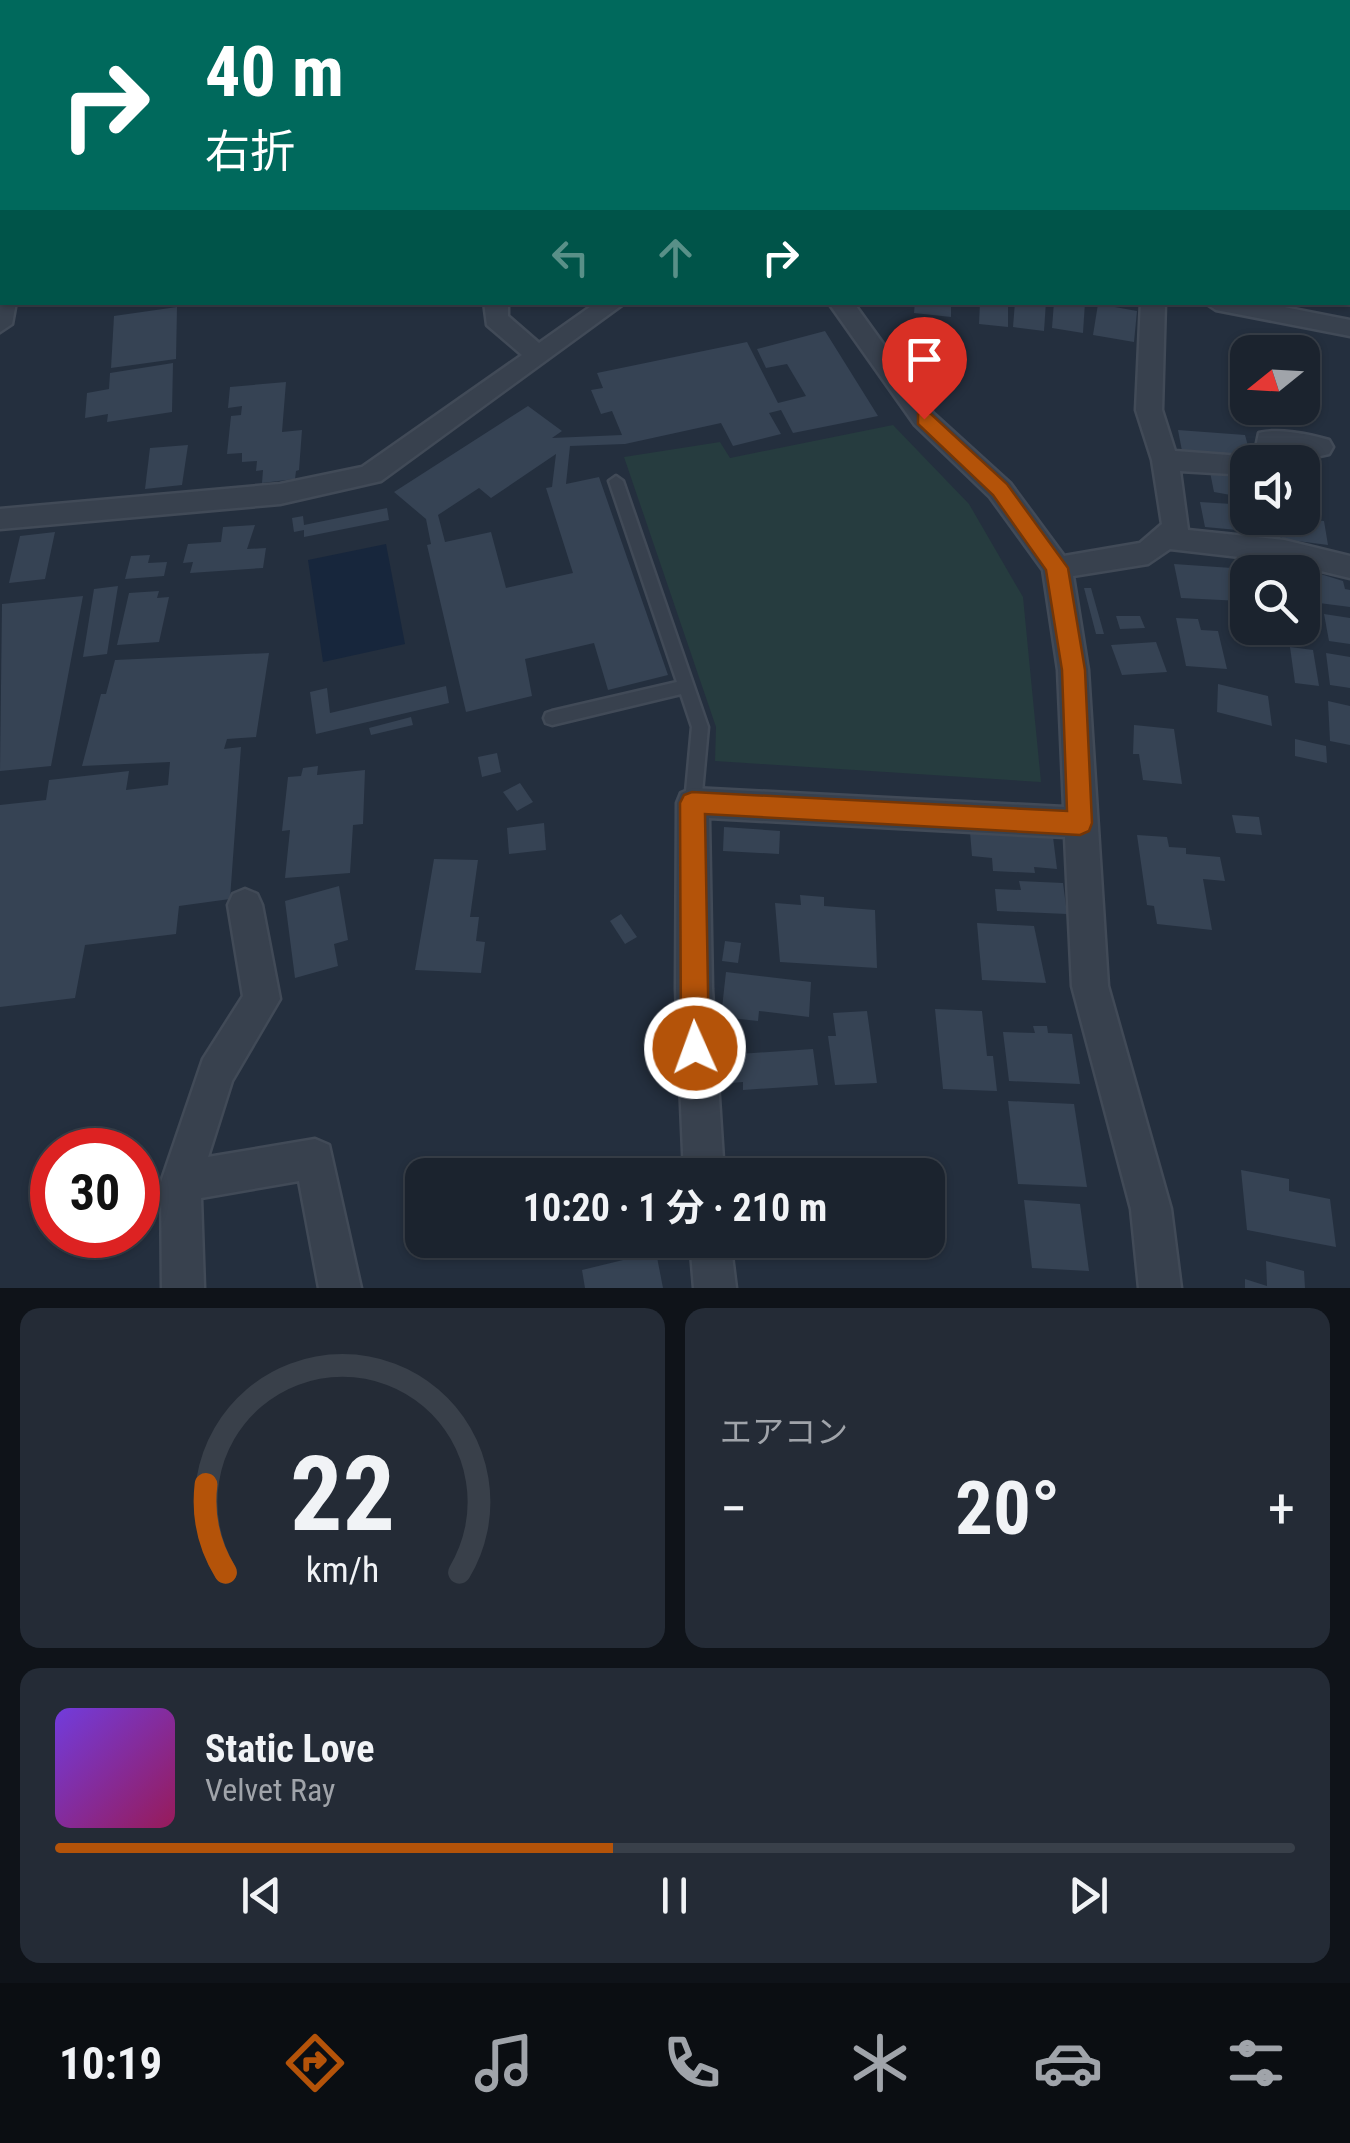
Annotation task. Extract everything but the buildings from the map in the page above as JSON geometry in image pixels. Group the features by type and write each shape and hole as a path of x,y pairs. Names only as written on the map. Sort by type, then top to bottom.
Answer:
{"street":[{"path":"496,305 496,319 539,356"},
{"path":"842,305 924,419 1000,490 1057,568 1073,670 1090,986 1151,1209 1160,1288"},
{"path":"1057,568 1148,553 1176,527 1165,460 1150,410 1153,305"},
{"path":"1231,305 1350,328"},
{"path":"0,520 97,507 256,499 328,488 371,474 539,356 599,307"},
{"path":"1268,445 1268,440 1305,445"},
{"path":"1165,460 1230,464"},
{"path":"1165,538 1284,551 1350,567"},
{"path":"703,1158 691,944 692,803 1080,823"},
{"path":"184,1288 181,1182 216,1072 262,1000 245,905"},
{"path":"181,1182 315,1159 340,1288"},
{"path":"712,1258 714,1288"}],"lane":[{"path":"616,481 700,728 692,803"},
{"path":"552,718 686,686"}],"green space":[{"path":"893,425 969,504 1023,597 1041,782 715,761 716,727 624,457 720,442 730,458"}],"water":[{"path":"386,544 405,644 323,662 308,560"}],"route":[{"path":"695,1048 692,803 1080,823 1073,670 1057,568 1000,490 924,419"}]}
